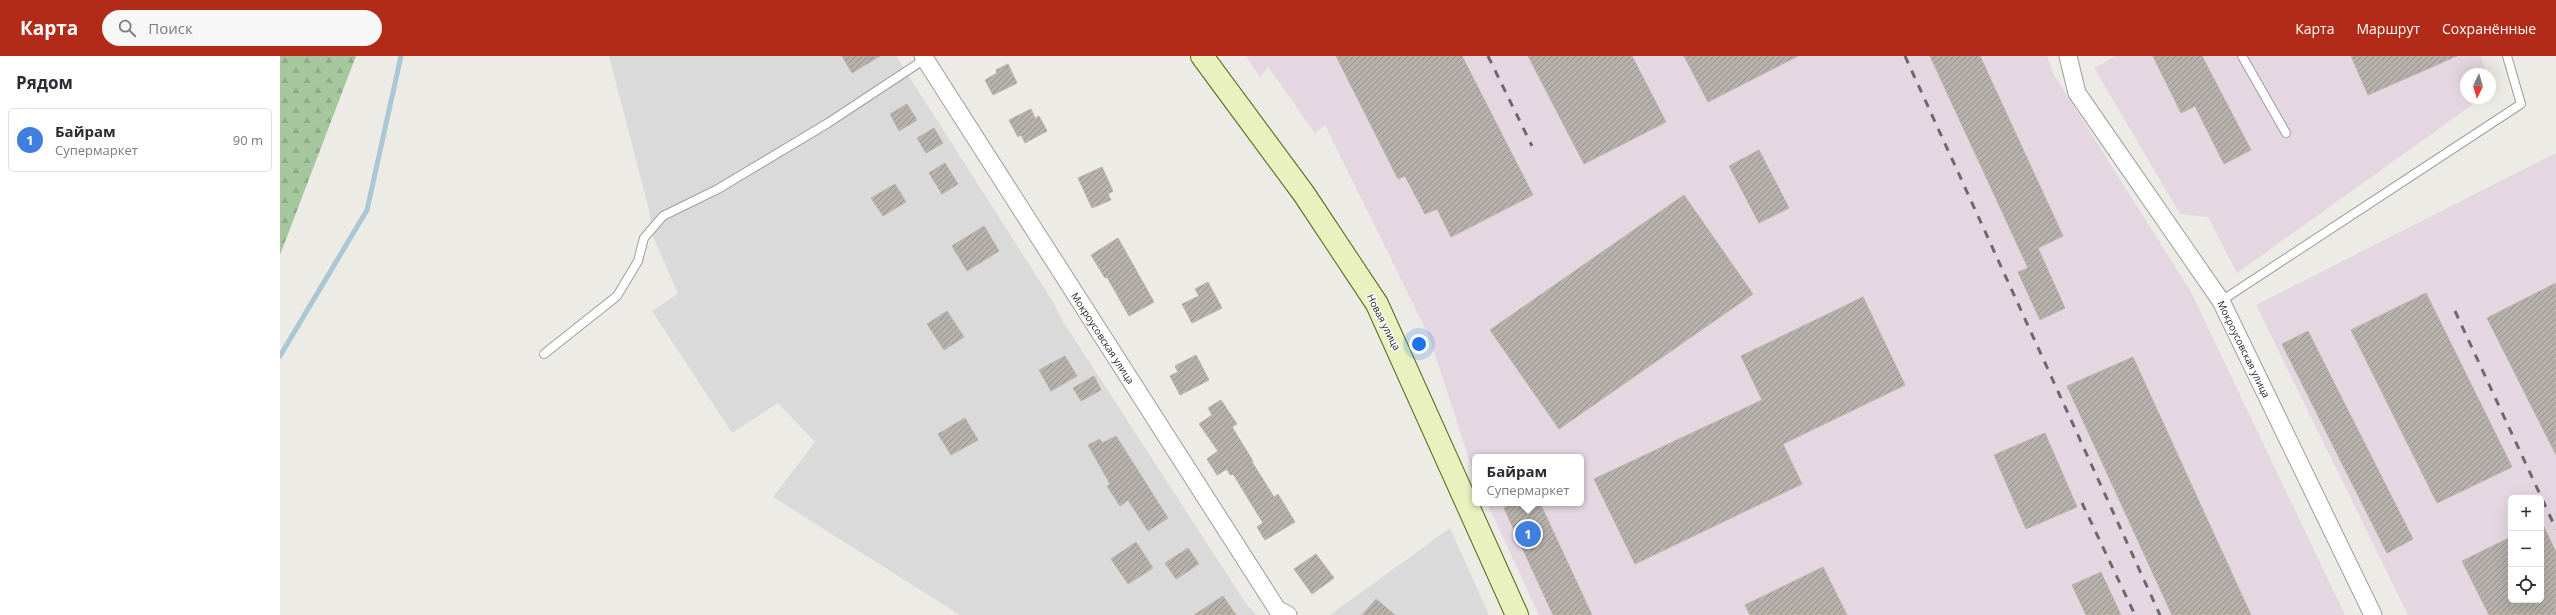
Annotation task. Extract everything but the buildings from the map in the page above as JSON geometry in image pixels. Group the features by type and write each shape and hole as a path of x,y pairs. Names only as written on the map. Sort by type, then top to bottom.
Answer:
{"main road":[{"name":"Новая улица","path":"1202,56 1304,194 1377,304 1517,615"}],"street":[{"name":"Мокроусовская улица","path":"2068,56 2077,93 2221,301 2374,615"},
{"name":"Мокроусовская улица","path":"924,58 1277,609 1288,615"}],"lane":[{"path":"2242,56 2286,133"},
{"path":"2221,301 2521,104 2507,56"},
{"path":"544,354 617,296 638,261 644,238 664,216 718,189 828,123 924,58"}],"shaded area":[{"path":"609,56 896,56 1055,305 1062,320 1247,605 1257,615 960,615 773,497 815,442 778,403 732,433 652,311 678,294 653,236 649,210"},
{"path":"1246,56 2047,56 2054,75 2190,290 2345,615 1539,615 1488,506 1584,506 1584,454 1472,454 1472,469 1429,336 1325,125 1315,133 1268,67 1260,77"},
{"path":"2116,56 2481,56 2485,68 2460,68 2460,104 2474,104 2237,273 2208,217 2180,214 2094,68"},
{"path":"2556,153 2556,615 2408,615 2256,305"},
{"path":"1450,528 1489,615 1330,615"}],"green space":[{"path":"280,56 356,56 280,255"}],"waterway":[{"path":"280,356 367,210 401,56"}],"railway":[{"path":"1488,56 1532,146"},
{"path":"1905,56 2160,615"},
{"path":"2455,311 2556,529"},
{"path":"2082,503 2135,615"}],"place":[{"name":"Байрам","path":"1528,534"}]}
